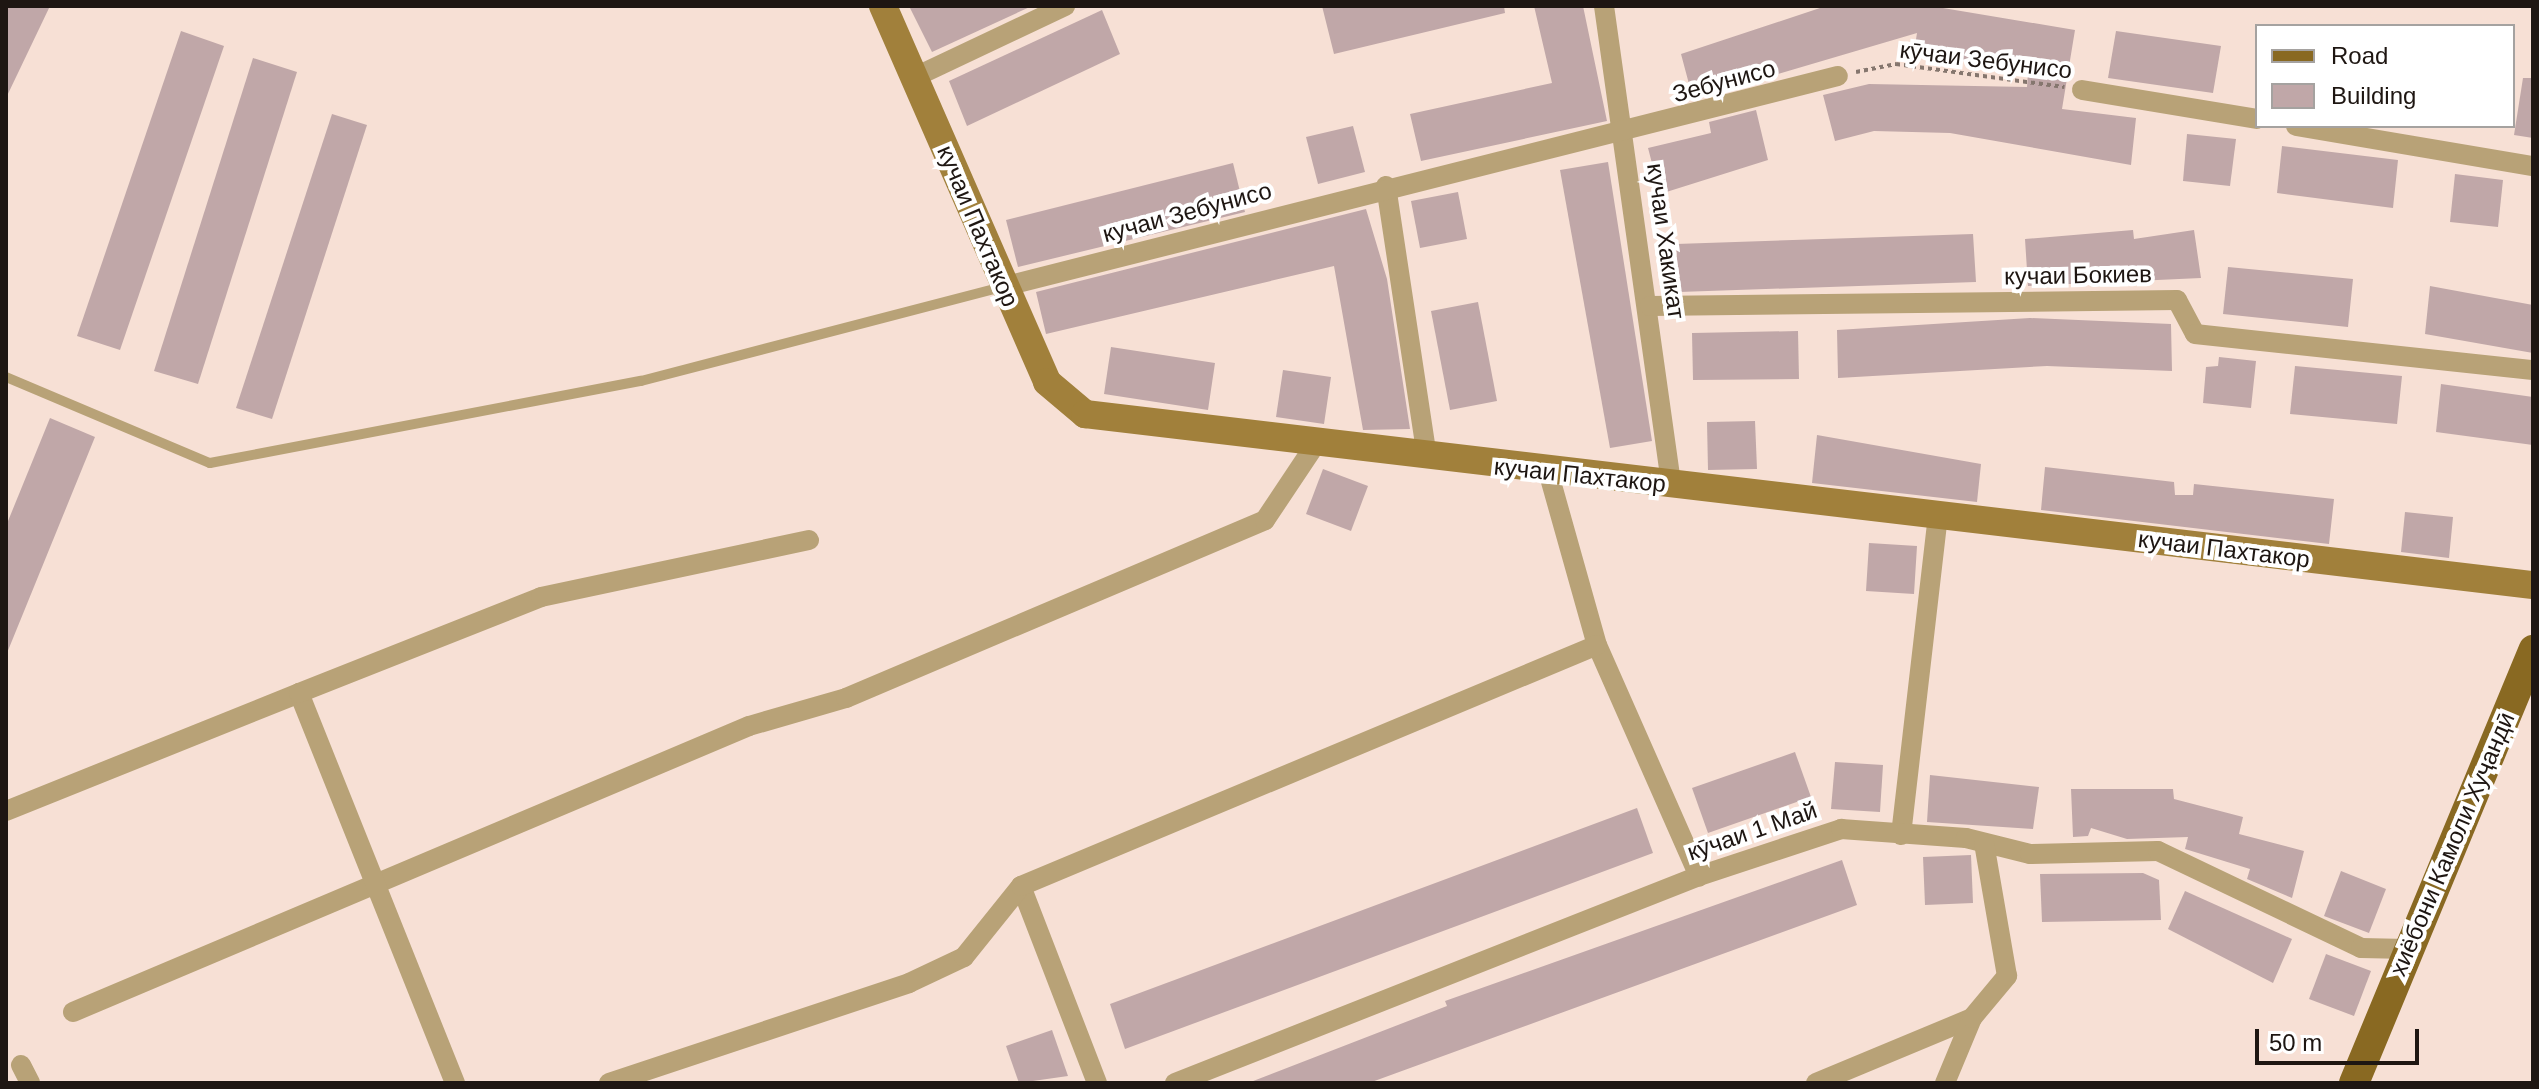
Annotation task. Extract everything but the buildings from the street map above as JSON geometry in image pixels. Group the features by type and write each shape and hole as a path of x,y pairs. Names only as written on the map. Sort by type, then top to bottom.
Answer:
{"main road":[{"name":"кучаи Пахтакор","path":"883,6 1002,287 1047,382 1085,414 1315,445 2533,585"},
{"name":"хиёбони Камоли Хуҷандӣ","path":"2354,1083 2533,650"}],"street":[{"path":"915,77 1065,6"},
{"name":"кучаи Хакикат","path":"1604,6 1650,306 1671,485"},
{"name":"Зебунисо","path":"1624,135 1838,76"},
{"path":"2082,90 2255,119"},
{"path":"2308,128 2533,166"},
{"name":"кучаи Зебунисо","path":"1002,287 1386,186 1624,135"},
{"path":"1386,186 1427,457"},
{"name":"кучаи Бокиев","path":"1650,306 2177,300 2195,334 2533,370"},
{"path":"73,1012 375,888 749,726 846,698 1265,520 1315,445"},
{"path":"1548,471 1597,645 1699,876"},
{"path":"1901,835 1938,515"},
{"path":"6,811 541,597 809,540"},
{"path":"609,1083 909,983 964,957 1021,886 1597,645"},
{"path":"299,693 455,1083"},
{"name":"кӯчаи 1 Май","path":"1175,1083 1699,876 1841,829 1984,843 2030,854 2158,851 2361,948 2407,949"},
{"path":"1945,1083 1972,1018 2007,976 1984,843"},
{"path":"1021,886 1097,1083"},
{"path":"1816,1083 1972,1018"}],"lane":[{"path":"6,377 210,463 641,381 1002,287"}],"path":[{"name":"кӯчаи Зебунисо","path":"1838,76 1896,64 2082,90"}]}
